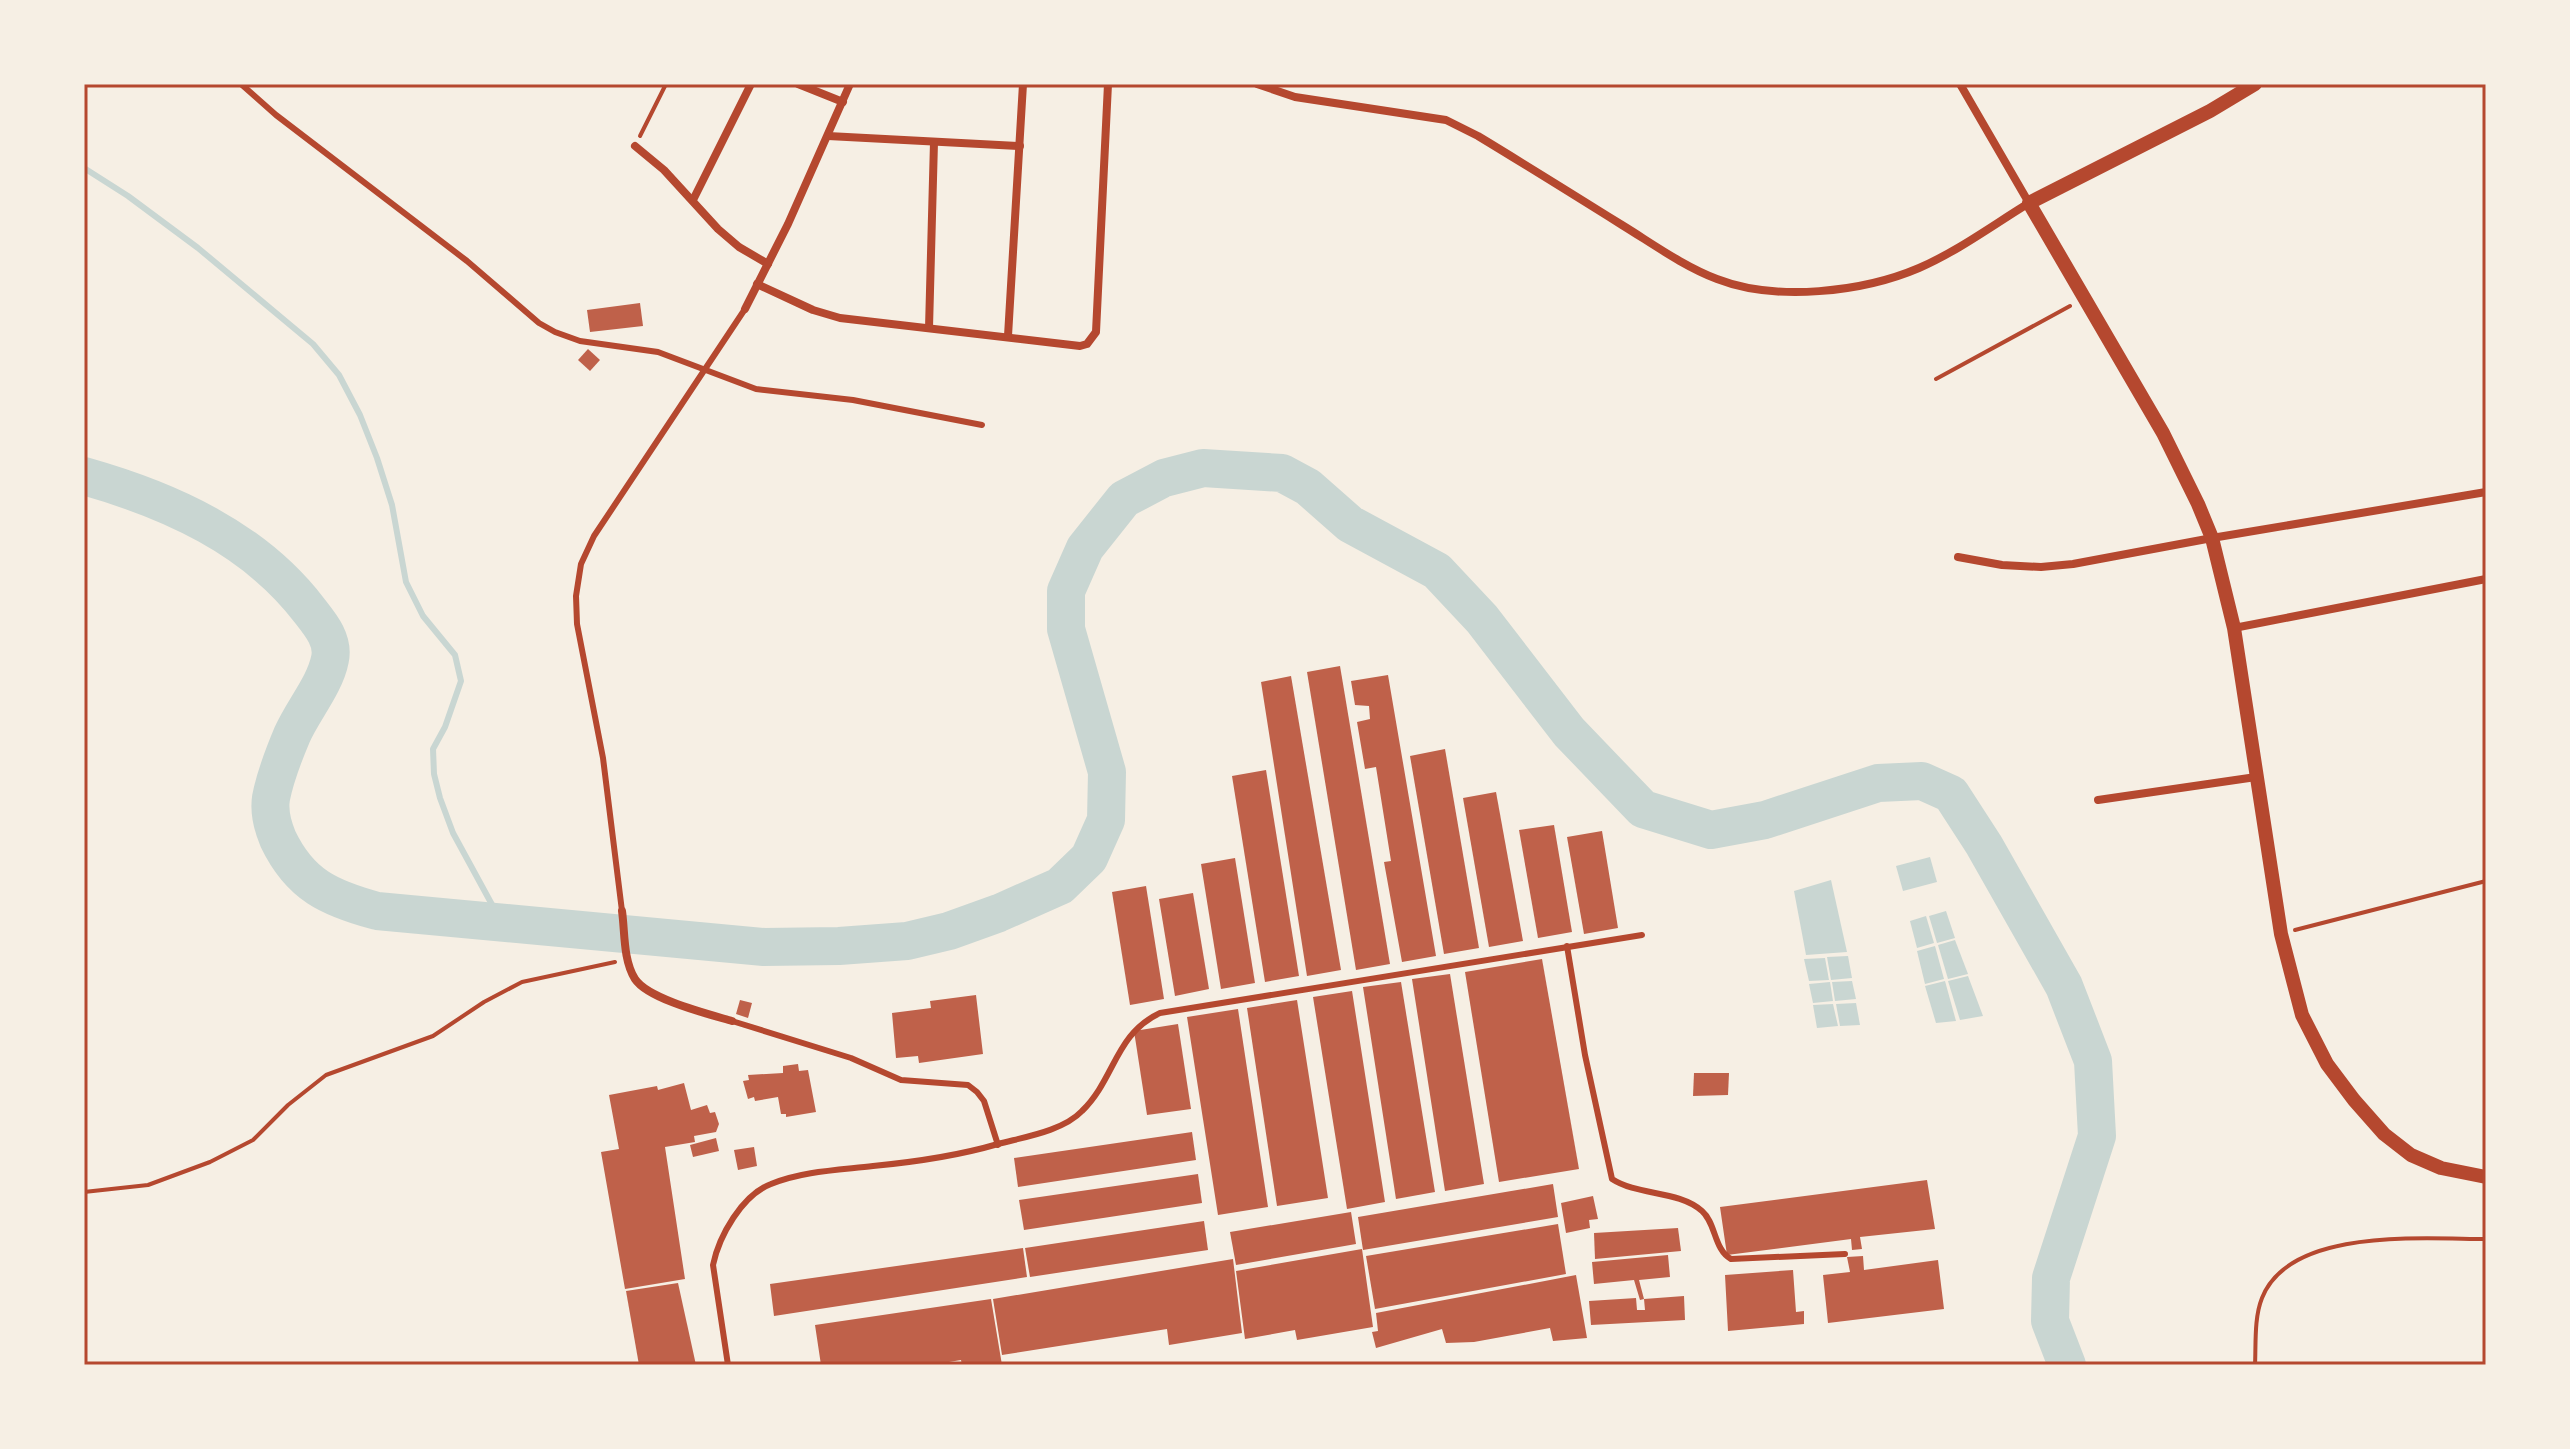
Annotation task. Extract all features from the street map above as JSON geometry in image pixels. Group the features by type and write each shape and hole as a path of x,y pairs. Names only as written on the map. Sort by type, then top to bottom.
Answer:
{"street":[{"path":"693,200 751,84"},
{"path":"798,84 843,102"},
{"path":"745,309 850,84"},
{"path":"1008,336 1023,84"},
{"path":"757,284 813,310 840,318 1080,346 1087,344 1096,332 1108,84"},
{"path":"1257,84 1295,97 1446,120 1491,144 1679,261 1719,280 1761,289 1821,291 1891,278 1921,267 2029,203 2210,111 2255,84"},
{"path":"1960,84 2163,433 2212,538 2234,628 2281,934 2302,1015 2327,1064 2384,1134 2411,1155 2441,1168 2486,1177"},
{"path":"828,136 1020,146"},
{"path":"929,328 934,142"},
{"path":"635,146 664,170 718,229 739,247 768,264"},
{"path":"1958,557 2002,565 2041,567 2486,492"},
{"path":"2234,628 2486,579"},
{"path":"2098,800 2256,777"},
{"path":"622,911 627,955 635,978 642,987 664,998 732,1021"}],"lane":[{"path":"241,84 326,154 467,261 539,323 555,332 580,341 658,352 756,389 853,400 982,425"},
{"path":"622,911 603,758 577,624 576,596 581,564 594,536 745,309"},
{"path":"728,1365 713,1265 722,1236 757,1192 770,1184 811,1173 903,1163 998,1145 1064,1124 1081,1112 1097,1092 1135,1028 1160,1013 1642,935"},
{"path":"1567,946 1585,1055 1612,1179 1696,1207 1709,1219 1723,1254 1731,1259 1845,1254"},
{"path":"732,1021 851,1058 901,1080 968,1085 984,1101 998,1145"}],"path":[{"path":"635,146 666,84"},
{"path":"1936,379 2085,297"},
{"path":"2281,934 2486,881"},
{"path":"84,1192 148,1185 210,1162 253,1140 288,1105 326,1075 433,1036 484,1002 522,982 627,955"},
{"path":"2255,1365 2256,1331 2262,1298 2277,1275 2310,1252 2360,1240 2486,1239"}],"shaded area":[{"path":"1930,857 1937,882 1903,891 1896,866"},
{"path":"1831,880 1847,952 1806,955 1794,891"},
{"path":"1946,911 1955,938 1937,943 1929,916"},
{"path":"1926,916 1934,943 1917,948 1910,921"},
{"path":"1955,940 1968,974 1948,979 1938,945"},
{"path":"1935,946 1944,979 1925,984 1917,951"},
{"path":"1848,956 1852,978 1831,980 1827,957"},
{"path":"1825,958 1829,980 1809,981 1804,959"},
{"path":"1968,976 1983,1016 1960,1020 1948,981"},
{"path":"1852,981 1856,999 1835,1001 1832,982"},
{"path":"1945,981 1956,1021 1936,1023 1925,986"},
{"path":"1830,982 1833,1001 1813,1003 1809,984"},
{"path":"1856,1003 1860,1025 1840,1026 1836,1004"},
{"path":"1833,1004 1838,1026 1817,1028 1813,1005"}],"building":[{"path":"640,303 643,326 590,332 587,310"},
{"path":"588,349 600,360 590,371 578,360"},
{"path":"1340,666 1390,964 1356,970 1307,672"},
{"path":"1388,675 1436,956 1402,962 1384,862 1391,861 1376,767 1365,769 1357,722 1370,719 1369,706 1355,705 1351,681"},
{"path":"1291,676 1341,970 1307,976 1261,682"},
{"path":"1445,749 1479,948 1444,954 1410,756"},
{"path":"1266,770 1299,976 1265,982 1232,776"},
{"path":"1496,792 1523,941 1489,947 1463,798"},
{"path":"1554,825 1572,932 1538,938 1519,830"},
{"path":"1602,831 1618,928 1584,934 1567,837"},
{"path":"1235,858 1255,983 1221,989 1201,864"},
{"path":"1146,886 1164,999 1130,1005 1112,892"},
{"path":"1193,893 1209,989 1175,996 1159,899"},
{"path":"1542,959 1579,1169 1499,1182 1465,972"},
{"path":"1450,974 1484,1184 1445,1191 1412,979"},
{"path":"1401,982 1435,1192 1396,1199 1363,987"},
{"path":"1352,991 1385,1202 1347,1209 1313,997"},
{"path":"976,995 983,1054 919,1063 918,1056 896,1058 892,1013 931,1008 930,1001"},
{"path":"740,1000 752,1003 748,1018 736,1014"},
{"path":"1297,1000 1328,1198 1277,1206 1247,1008"},
{"path":"1238,1009 1268,1207 1218,1215 1187,1017"},
{"path":"1178,1024 1191,1109 1147,1115 1134,1031"},
{"path":"798,1064 799,1071 808,1070 816,1112 786,1117 786,1114 781,1114 778,1097 755,1101 754,1097 748,1099 743,1081 749,1080 748,1075 783,1073 783,1066"},
{"path":"1694,1073 1729,1073 1728,1095 1693,1096"},
{"path":"684,1083 691,1110 707,1105 710,1113 715,1112 719,1124 716,1132 694,1136 695,1142 665,1147 685,1279 625,1289 601,1152 619,1149 609,1095 657,1086 658,1090"},
{"path":"1192,1132 1196,1160 1018,1187 1014,1158"},
{"path":"716,1138 719,1151 693,1157 690,1145"},
{"path":"754,1147 757,1166 738,1170 734,1150"},
{"path":"1198,1174 1202,1203 1024,1230 1019,1200"},
{"path":"1927,1180 1935,1229 1860,1237 1862,1249 1852,1250 1851,1239 1727,1255 1720,1207"},
{"path":"1553,1184 1558,1217 1363,1250 1358,1217"},
{"path":"1593,1196 1598,1219 1589,1220 1590,1228 1566,1233 1561,1203"},
{"path":"1351,1212 1356,1244 1236,1265 1230,1232"},
{"path":"1204,1221 1208,1250 1030,1277 1025,1248"},
{"path":"1558,1224 1566,1274 1375,1309 1366,1256"},
{"path":"1678,1228 1681,1251 1595,1259 1594,1233"},
{"path":"1023,1248 1027,1277 774,1316 770,1284"},
{"path":"1362,1249 1373,1327 1297,1340 1295,1330 1245,1339 1236,1271"},
{"path":"1668,1255 1670,1277 1639,1280 1644,1299 1640,1300 1634,1280 1594,1284 1592,1262"},
{"path":"1863,1256 1864,1270 1938,1260 1944,1309 1828,1323 1823,1275 1850,1272 1847,1257"},
{"path":"1233,1259 1242,1333 1169,1345 1167,1329 1002,1355 993,1299"},
{"path":"1793,1270 1796,1312 1804,1311 1804,1324 1728,1331 1725,1275"},
{"path":"1576,1275 1587,1338 1553,1341 1550,1328 1474,1342 1446,1343 1442,1329 1376,1348 1372,1332 1378,1331 1376,1313"},
{"path":"678,1283 696,1365 639,1365 626,1291"},
{"path":"1684,1296 1685,1320 1591,1325 1589,1301 1636,1298 1637,1310 1645,1310 1644,1299"},
{"path":"991,1299 1002,1365 962,1365 961,1360 931,1365 821,1365 815,1325"}],"waterway":[{"path":"84,168 198,248 313,344 339,375 360,415 377,458 392,505 406,582 423,616 455,655 461,681 445,727 433,749 434,774 453,833 502,923"},
{"path":"84,476 178,510 236,542 287,585 325,633 331,652 327,669 292,735 277,774 271,803 278,839 306,879 330,895 377,911 764,947 907,941 949,931 1060,886 1089,858 1106,820 1107,772 1066,629 1066,591 1085,548 1124,499 1164,478 1203,468 1282,473 1308,487 1350,524 1437,571 1482,619 1569,732 1643,809 1711,830 1765,820 1878,783 1922,781 1951,794 1984,845 2064,986 2093,1061 2097,1136 2051,1278 2050,1321 2067,1365"}]}
